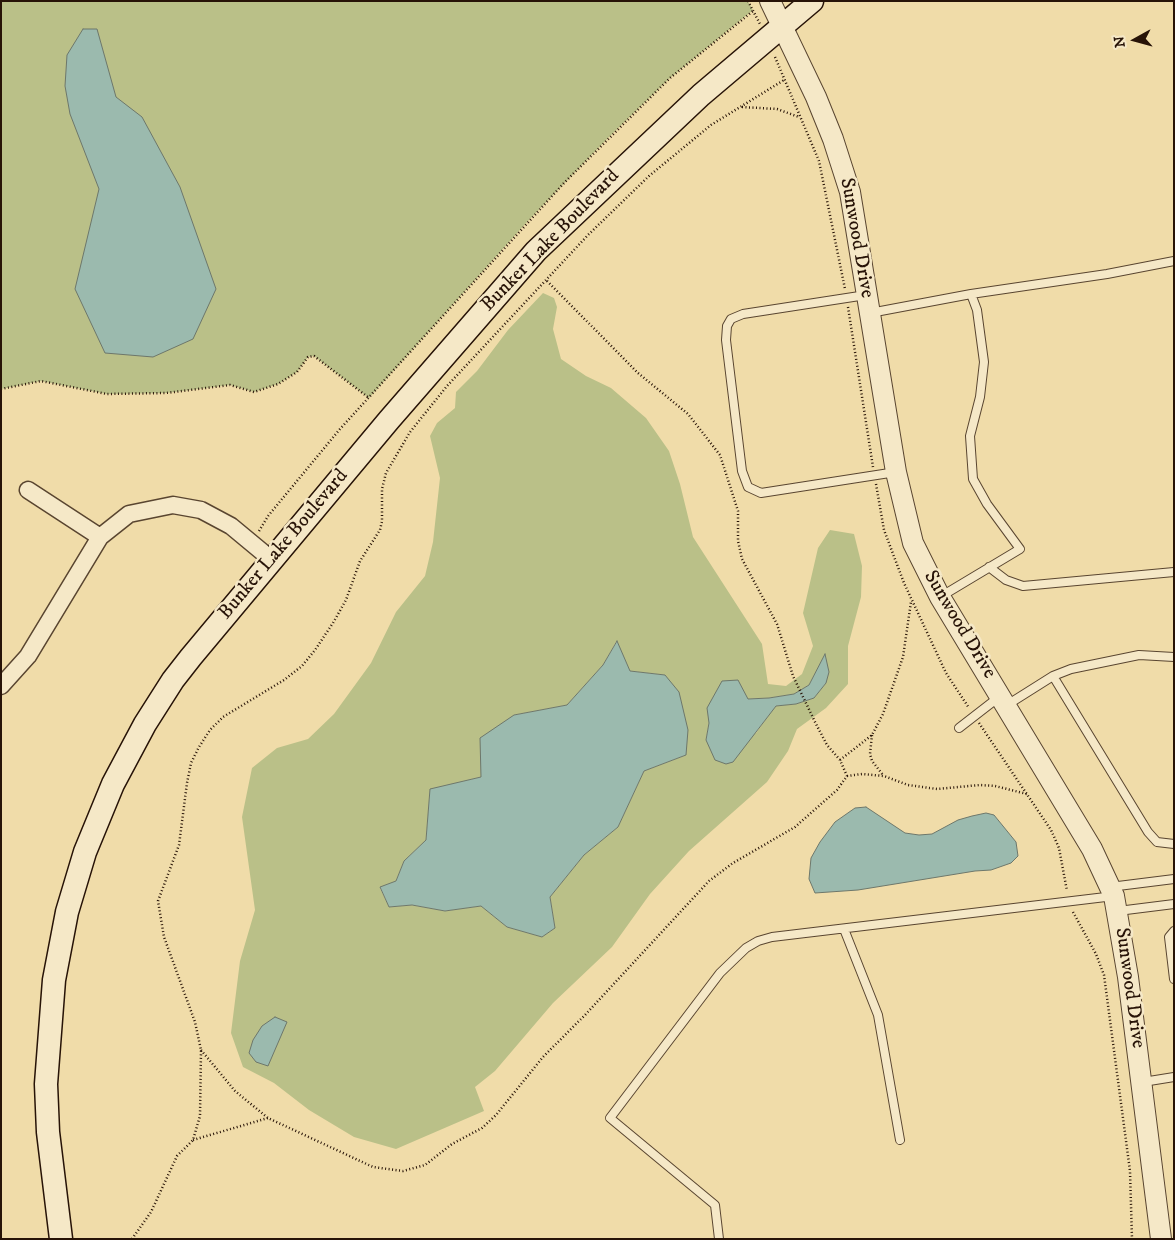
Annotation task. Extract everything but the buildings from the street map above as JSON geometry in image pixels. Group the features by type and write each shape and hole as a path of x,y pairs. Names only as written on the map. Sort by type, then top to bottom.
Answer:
{"main road":[{"name":"Bunker Lake Boulevard","path":"60,1239 48,1132 47,1054 54,980 67,912 78,877 113,784 146,724 174,680 272,560 389,420 536,251 701,94 812,1"}],"street":[{"name":"Sunwood Drive","path":"770,1 816,98 842,166 851,201 896,472 914,543 940,596 1066,803 1114,898 1161,1239"},
{"path":"28,490 100,537"},
{"path":"1,686 28,656 100,537 128,514 173,505 201,510 216,516 231,526 272,560"}],"lane":[{"path":"896,472 761,493 748,486 742,471 726,340 727,326 731,319 742,314 971,294 1108,274 1174,261"},
{"path":"940,596 1020,548 987,504 973,479 970,436 980,397 984,362 977,310 971,294"},
{"path":"989,567 1006,580 1023,586 1174,572"},
{"path":"960,728 1004,701 1071,669 1139,656 1174,657"},
{"path":"1053,676 1148,832 1157,842 1174,844"},
{"path":"719,1239 715,1205 610,1118 720,973 746,948 758,941 772,937 1114,898 1174,879"},
{"path":"1114,898 1174,904"},
{"path":"844,929 878,1015 900,1140"},
{"path":"1174,931 1169,937 1174,979"},
{"path":"1141,1083 1174,1077"}],"path":[{"path":"252,544 268,516 369,398 527,222 609,137 676,73 753,10 748,1"},
{"path":"193,1140 200,1116 201,1050 195,1022 164,937 158,900 179,845 191,763 210,730 223,717 284,680 302,666 334,623 346,600 360,561 380,530 382,521 382,489 386,473 410,432 447,386 588,235 650,176 711,125 784,80 777,62"},
{"path":"740,107 777,109 800,118"},
{"path":"546,280 638,373 688,414 720,455 738,511 738,541 742,559 777,624 793,676 816,724 827,744 840,760 847,776"},
{"path":"1,389 41,381 107,394 166,393 230,385 254,392 278,384 297,372 308,357 314,356 369,398"},
{"path":"884,776 872,761 870,754 872,735 883,714 903,657 912,601"},
{"path":"840,760 872,735"},
{"path":"201,1050 239,1096 268,1118 373,1166 403,1171 415,1169 433,1161 452,1144 482,1128 496,1115 542,1057 585,1015 709,880 733,863 795,827 837,790 847,776 862,774 884,776 922,788 995,786 1028,794"},
{"path":"1073,912 1096,954 1104,975 1130,1171 1132,1239"},
{"path":"132,1239 151,1212 177,1156 193,1140 268,1118"}],"green space":[{"path":"1,1 748,1 753,10 670,78 609,137 527,222 369,398 314,356 308,357 297,372 278,384 254,392 230,385 166,393 107,394 41,381 1,389"},
{"path":"543,293 554,298 557,307 553,329 561,359 586,376 611,388 646,418 669,451 680,484 693,537 762,644 768,684 786,686 802,674 813,646 803,613 818,548 830,530 854,534 862,566 861,597 848,646 848,684 826,708 797,729 788,751 767,782 689,851 650,894 612,947 553,1003 495,1071 475,1087 484,1111 396,1149 354,1137 309,1110 274,1083 243,1067 231,1033 240,961 255,910 242,817 252,768 277,748 308,739 334,714 371,663 396,612 425,576 433,542 440,478 430,436 437,423 455,408 456,392 477,371 508,330","holes":["616,642 630,671 665,675 686,755 644,771 618,827 584,855 550,897 555,928 542,937 507,927 481,906 445,911 411,905 389,907 380,888 396,881 404,861 426,840 430,790 481,777 514,715 567,705 603,665","825,655 826,683 814,698 796,704 775,706 756,733 706,740 709,723 748,699 794,694 809,685"]}],"shaded area":[{"path":"83,29 97,29 116,97 142,117 180,187 216,289 193,339 153,357 105,353 75,289 99,189 70,114 65,86 67,55"},
{"path":"617,641 630,671 665,675 679,692 688,730 686,755 644,771 618,827 584,855 550,897 555,928 542,937 507,927 481,906 445,911 412,905 389,907 380,887 396,881 404,861 426,840 430,789 481,777 480,738 514,715 567,705 603,665"},
{"path":"825,654 829,672 826,683 814,698 796,704 776,706 733,762 726,764 715,760 706,740 709,723 707,708 722,681 738,680 748,699 794,694 809,685"},
{"path":"866,807 905,833 919,835 932,834 958,820 972,816 986,813 994,815 1016,842 1018,856 1011,863 991,870 858,890 815,893 809,879 811,858 820,842 835,822 855,808"},
{"path":"275,1017 287,1022 268,1066 256,1062 249,1053 253,1040 262,1026"}]}
